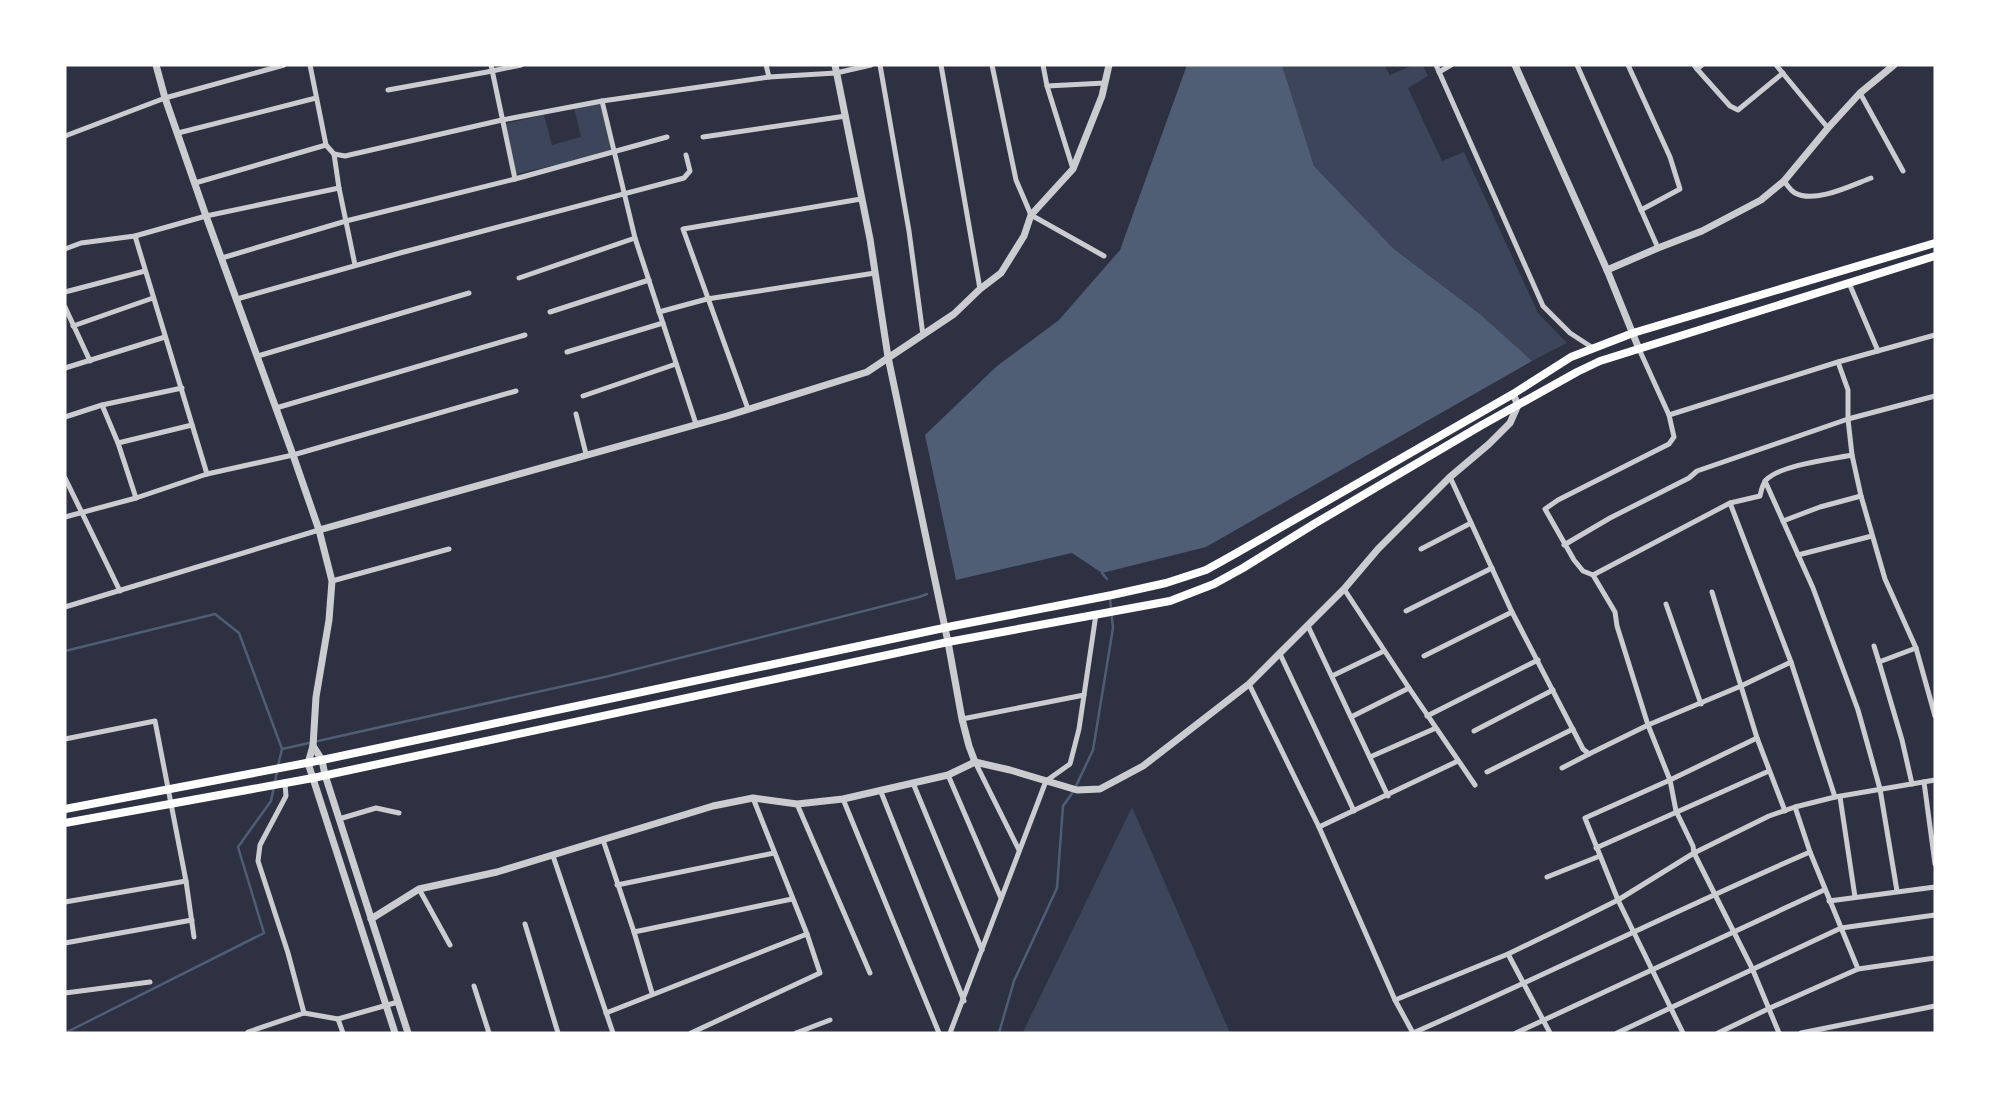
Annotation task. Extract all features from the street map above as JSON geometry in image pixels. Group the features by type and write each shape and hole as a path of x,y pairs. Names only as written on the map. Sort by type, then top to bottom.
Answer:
{"main road":[{"path":"65,809 309,763 1166,583 1206,570 1513,394 1571,357 1633,332 1935,243"},
{"path":"65,822 313,778 948,642 1170,601 1214,584 1518,405 1600,361 1935,256"}],"street":[{"path":"156,65 206,216 319,530 332,580 329,620 316,697 314,743 309,763 395,1033"},
{"path":"65,136 165,98 284,65"},
{"path":"310,65 326,145 334,154 355,265"},
{"path":"388,90 492,68 521,65"},
{"path":"766,65 769,77"},
{"path":"334,154 345,156 502,120 602,101 871,65"},
{"path":"880,65 909,230 923,335"},
{"path":"941,65 980,289"},
{"path":"992,65 1016,180 1031,215 1104,256"},
{"path":"1043,65 1073,169"},
{"path":"65,607 319,530 696,424 867,372 954,314 1001,273 1024,236 1031,215 1073,169 1102,96 1109,65"},
{"path":"1436,65 1543,306 1570,333 1593,348"},
{"path":"1439,72 1451,65"},
{"path":"1515,65 1669,415 1674,437 1669,444 1545,509 1564,545 1583,570 1593,575 1615,612 1648,725 1670,780 1676,811 1752,968 1779,1033"},
{"path":"1577,65 1658,248"},
{"path":"1628,65 1670,157 1680,190 1641,210"},
{"path":"1776,65 1828,128"},
{"path":"1607,270 1703,231 1760,200 1784,181 1860,93 1894,65"},
{"path":"1698,66 1730,106 1738,110 1783,73"},
{"path":"492,68 515,179"},
{"path":"835,69 875,273 888,357 962,719 975,762 1019,850"},
{"path":"1047,86 1105,83"},
{"path":"1860,93 1903,171"},
{"path":"178,133 316,98"},
{"path":"602,101 635,238 696,424"},
{"path":"703,137 846,117"},
{"path":"222,258 346,221 515,179 667,137"},
{"path":"195,183 326,145"},
{"path":"237,299 684,178 690,171 686,155"},
{"path":"1784,181 1795,193 1822,196 1871,178"},
{"path":"65,250 81,243 135,236 206,216 339,188"},
{"path":"748,409 683,229 861,199"},
{"path":"135,236 207,474"},
{"path":"519,278 635,238"},
{"path":"65,292 145,271"},
{"path":"659,312 707,299 875,273"},
{"path":"550,312 649,280"},
{"path":"1849,283 1878,351"},
{"path":"258,356 469,293"},
{"path":"73,326 153,298"},
{"path":"65,307 90,361"},
{"path":"568,352 663,323"},
{"path":"276,408 525,335"},
{"path":"1669,415 1935,335"},
{"path":"65,368 165,337"},
{"path":"1838,362 1848,390 1852,455 1861,496 1885,579 1916,648 1935,716"},
{"path":"583,396 676,364"},
{"path":"65,417 102,405 182,387"},
{"path":"65,517 136,498 207,474 293,454 516,391"},
{"path":"371,919 419,889 497,872 713,806 753,798 797,804 843,799 948,775 975,762 1077,790 1100,789 1143,766 1249,684 1450,477 1510,423 1518,405 1513,394"},
{"path":"1564,545 1689,478 1697,471 1848,419 1935,396"},
{"path":"102,405 136,498"},
{"path":"576,414 586,454"},
{"path":"118,443 192,425"},
{"path":"1593,575 1730,503 1760,496 1765,481 1786,469 1852,455"},
{"path":"1450,477 1511,612 1583,749 1589,754"},
{"path":"65,478 120,591"},
{"path":"1765,481 1813,588 1858,710 1880,789 1897,891"},
{"path":"1783,521 1819,507 1861,496"},
{"path":"1730,503 1791,662 1837,797 1855,897"},
{"path":"1421,549 1471,523"},
{"path":"1798,555 1872,536"},
{"path":"332,580 449,549"},
{"path":"1406,611 1492,568"},
{"path":"1344,589 1475,785"},
{"path":"1712,592 1757,737 1785,811"},
{"path":"1666,604 1701,704"},
{"path":"1423,656 1511,612"},
{"path":"950,1033 1046,782 1070,764 1075,749 1096,614"},
{"path":"1308,626 1388,796"},
{"path":"1874,646 1912,783"},
{"path":"1879,662 1916,648"},
{"path":"1332,676 1384,651"},
{"path":"1280,654 1354,811"},
{"path":"1427,716 1538,660"},
{"path":"1562,768 1648,725 1701,704 1791,662"},
{"path":"1249,684 1319,827 1395,1000 1413,1033 1810,852"},
{"path":"1351,717 1409,688"},
{"path":"1474,731 1553,690"},
{"path":"962,719 1084,695"},
{"path":"65,739 155,720 194,937"},
{"path":"1370,758 1436,728"},
{"path":"1488,772 1573,729"},
{"path":"1683,1033 1618,900 1585,818 1757,737"},
{"path":"314,743 322,760 408,1033"},
{"path":"1319,827 1458,761"},
{"path":"1596,848 1769,771"},
{"path":"948,775 1001,898"},
{"path":"1395,1000 1508,954 1618,900 1694,853 1769,816 1837,797 1935,780"},
{"path":"1924,782 1935,864"},
{"path":"913,783 982,950"},
{"path":"278,785 286,796 260,845 258,861 304,1013"},
{"path":"881,792 964,1001"},
{"path":"691,1033 820,973 807,933 753,798"},
{"path":"843,799 939,1033"},
{"path":"797,804 870,973"},
{"path":"1795,807 1824,890 1858,969"},
{"path":"339,819 376,808 399,813"},
{"path":"603,840 652,993"},
{"path":"617,885 774,853"},
{"path":"553,856 613,1033"},
{"path":"1547,877 1600,856"},
{"path":"65,902 186,881"},
{"path":"1829,901 1935,887"},
{"path":"419,889 450,945"},
{"path":"1516,1033 1824,890"},
{"path":"634,932 792,899"},
{"path":"1617,1033 1841,928 1935,915"},
{"path":"65,943 192,920"},
{"path":"525,924 558,1033"},
{"path":"606,1013 807,933"},
{"path":"1508,954 1550,1033"},
{"path":"1718,1033 1858,969 1935,958"},
{"path":"65,993 150,982"},
{"path":"474,986 489,1033"},
{"path":"248,1032 304,1013 338,1018 398,1002"},
{"path":"1801,1033 1935,1006"},
{"path":"338,1018 343,1033"},
{"path":"796,1033 830,1020"}],"shaded area":[{"path":"1187,65 1282,65 1314,166 1394,249 1480,314 1532,361 1206,547 1102,573 1072,553 956,580 925,435 997,366 1059,320 1120,250"},
{"path":"1282,65 1384,65 1390,75 1413,65 1423,65 1428,76 1408,88 1442,161 1464,152 1538,313 1567,343 1532,361 1480,314 1394,249 1314,166"},
{"path":"600,103 612,152 516,174 505,124 544,115 552,145 581,137 574,108"},
{"path":"1132,807 1230,1033 1022,1033 1023,1032"}],"waterway":[{"path":"1102,573 1107,579"},
{"path":"65,651 215,614 239,633 282,749 609,676 927,594"},
{"path":"1076,786 1093,750 1113,628 1110,599"},
{"path":"278,766 282,749"},
{"path":"65,1033 264,933 238,847 271,801 277,772"},
{"path":"999,1033 1014,981 1057,888 1063,806 1073,792"}]}
